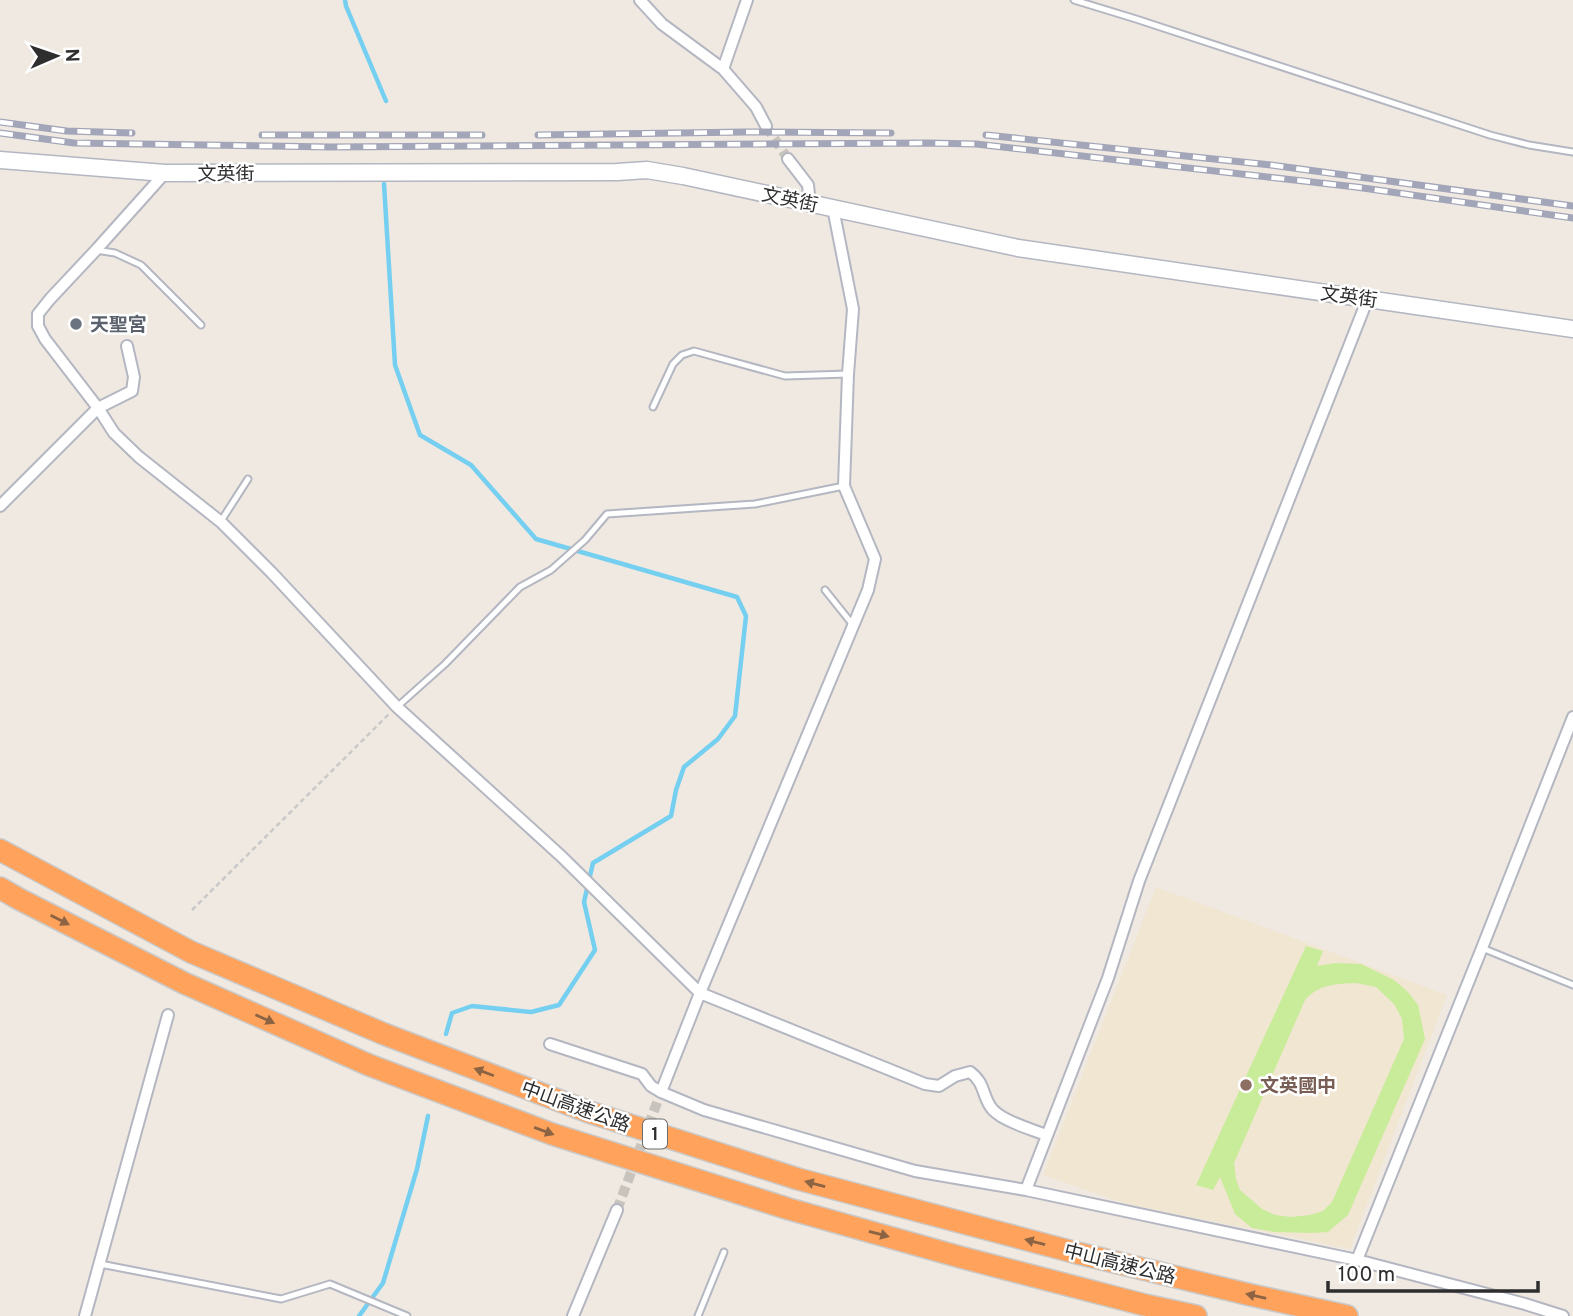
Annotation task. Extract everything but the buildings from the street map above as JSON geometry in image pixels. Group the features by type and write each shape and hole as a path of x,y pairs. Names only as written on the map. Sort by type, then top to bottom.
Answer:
{"highway":[{"name":"中山高速公路","path":"0,850 191,952 384,1034 589,1112 798,1179 1077,1254 1347,1316"},
{"name":"中山高速公路","path":"0,888 184,983 369,1065 552,1134 789,1209 1066,1285 1196,1316"}],"street":[{"path":"640,0 662,24 723,69 756,107 766,126"},
{"path":"723,69 747,0"},
{"path":"788,159 808,184 810,204"},
{"name":"文英街","path":"0,160 164,173 647,170 1018,248 1573,330"},
{"path":"164,173 38,314 38,326 45,339 114,433 139,457 221,522 397,707 583,877 700,993 925,1084 939,1086 955,1076 970,1072 978,1078 991,1108 1001,1116 1046,1135"},
{"path":"661,1092 868,590 875,559 844,486 853,309 833,208"},
{"path":"1026,1190 1108,978 1144,869 1368,298"},
{"path":"0,506 98,408 132,391 134,377 127,346"},
{"path":"1357,1260 1573,717"},
{"path":"85,1316 167,1015"},
{"path":"550,1044 642,1074 651,1086 661,1092 704,1110 915,1171 1026,1190 1357,1260 1563,1316"},
{"path":"573,1316 617,1210"}],"lane":[{"path":"1074,0 1490,135 1573,152"},
{"path":"96,250 115,253 141,265 201,325"},
{"path":"653,407 673,364 682,355 694,351 785,376 848,374"},
{"path":"221,522 248,480"},
{"path":"397,707 520,587 551,570 579,545 607,513 755,504 844,486"},
{"path":"825,590 853,625"},
{"path":"1482,948 1573,985"},
{"path":"698,1316 724,1252"},
{"path":"100,1264 281,1299 330,1284 407,1316"}],"path":[{"path":"192,910 397,707"}],"shaded area":[{"name":"文英國中","path":"1156,887 1447,995 1350,1249 1127,1204 1043,1175"}],"green space":[{"path":"1306,946 1323,951 1317,966 1336,963 1361,964 1394,980 1408,992 1418,1005 1425,1039 1348,1215 1328,1232 1275,1232 1252,1228 1235,1214 1220,1177 1213,1190 1196,1185","holes":["1356,983 1376,987 1394,1004 1402,1019 1404,1039 1332,1202 1323,1211 1291,1217 1275,1215 1262,1209 1240,1190 1234,1163 1305,1000 1316,991 1335,985"]}],"waterway":[{"path":"345,0 386,101"},
{"path":"384,184 395,365 420,435 471,465 536,539 737,597 746,616 735,716 718,739 684,767 671,816 593,863 584,902 595,950 559,1005 531,1012 472,1006 452,1013 446,1034"},
{"path":"359,1316 383,1283 417,1169 428,1116"}],"tunnel":[{"path":"766,126 788,159"},
{"path":"617,1210 661,1092"}],"railway":[{"path":"0,122 67,131 132,133"},
{"path":"0,133 74,143 330,147 976,144 1356,187 1573,218"},
{"path":"538,135 891,133"},
{"path":"262,135 482,135"},
{"path":"986,135 1271,165 1573,206"}],"place":[{"name":"天聖宮","path":"76,324"},
{"name":"文英國中","path":"1246,1085"}]}
